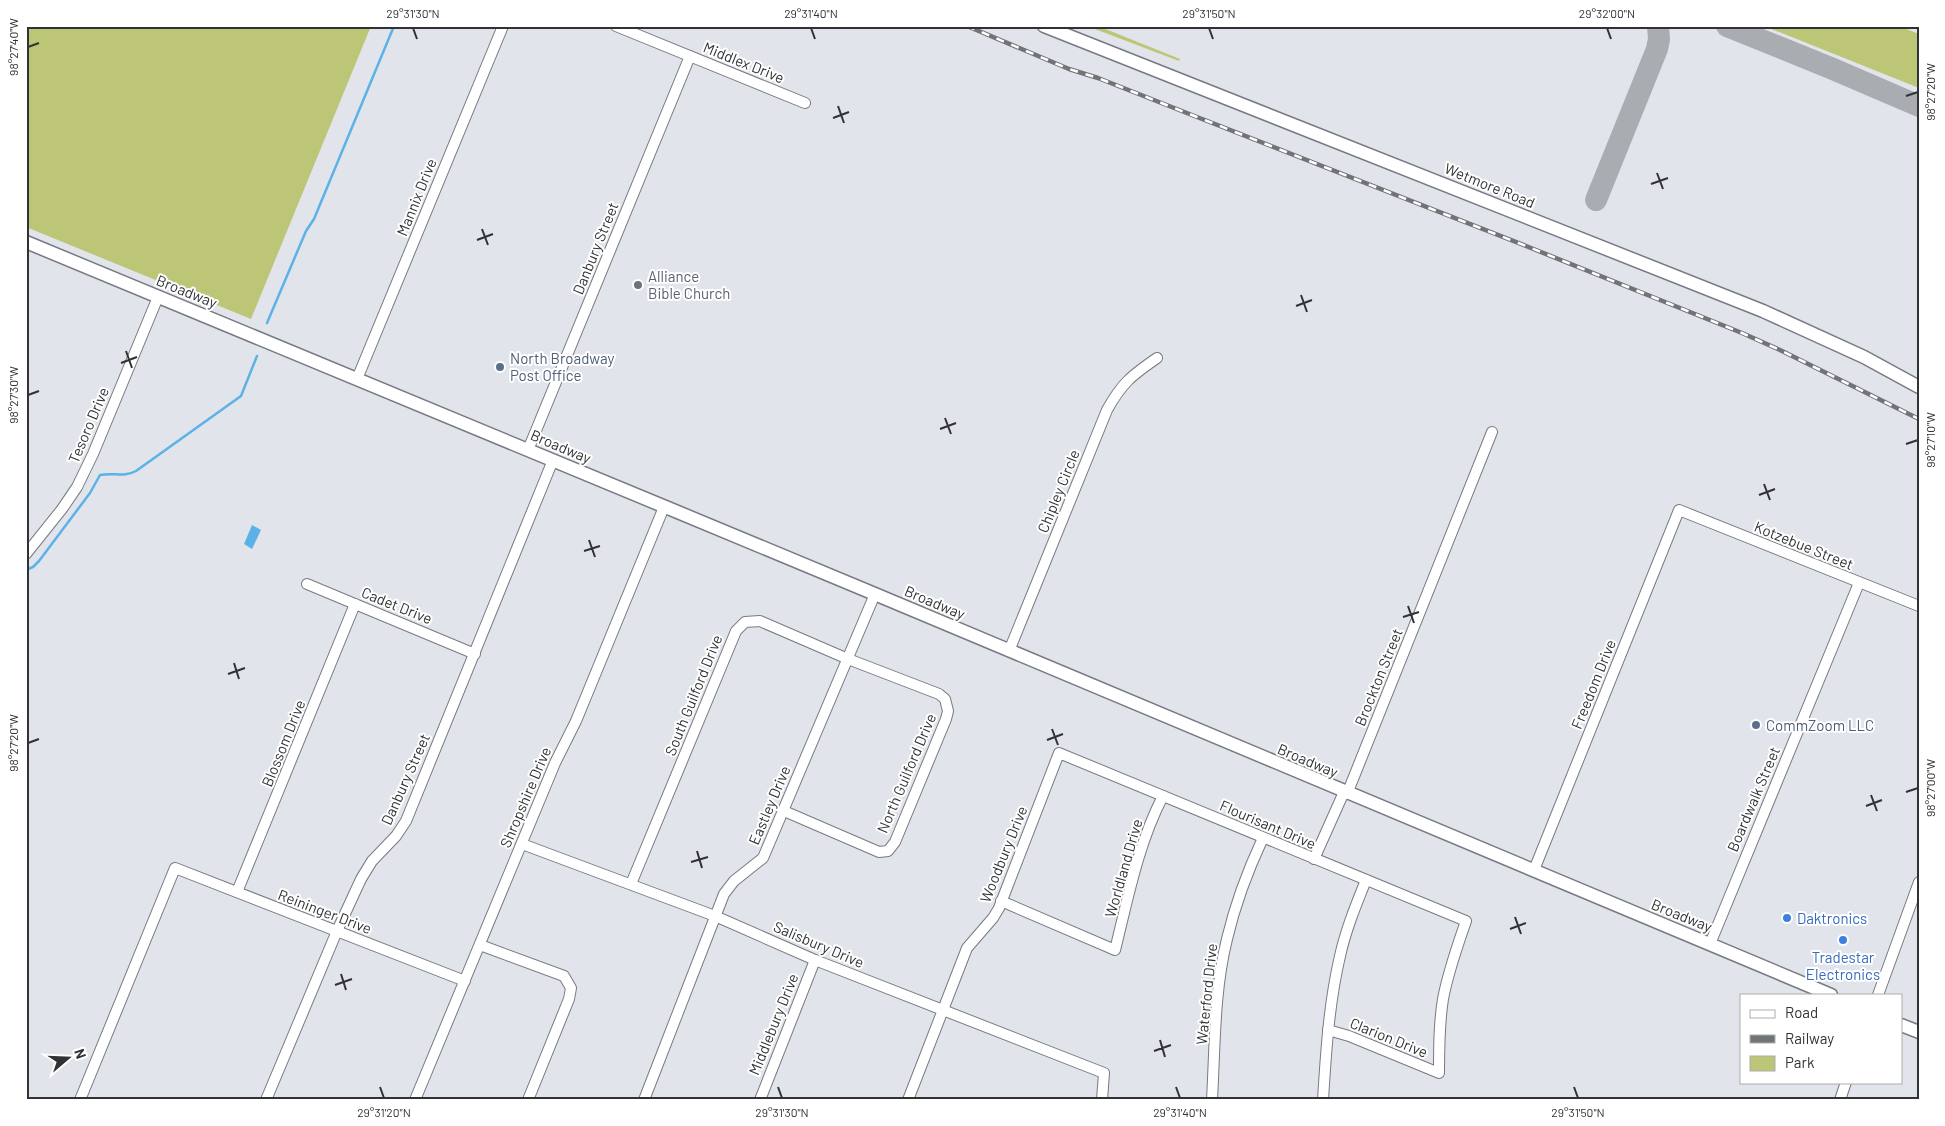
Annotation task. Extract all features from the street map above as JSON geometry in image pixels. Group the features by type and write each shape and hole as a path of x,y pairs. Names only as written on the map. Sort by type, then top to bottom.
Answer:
{"main road":[{"name":"Wetmore Road","path":"1044,26 1763,311 1864,357 1919,387"},
{"name":"Broadway","path":"26,242 875,594 1345,793 1829,994"},
{"path":"1902,1025 1918,1031"}],"street":[{"name":"Mannix Drive","path":"357,379 503,26"},
{"name":"Middlex Drive","path":"616,26 805,103"},
{"name":"Danbury Street","path":"528,450 690,56"},
{"name":"Tesoro Drive","path":"26,554 78,487 158,297"},
{"name":"Chipley Circle","path":"1009,651 1107,410 1120,387 1157,358"},
{"name":"Brockton Street","path":"1314,859 1345,793 1492,432"},
{"name":"Danbury Street","path":"266,1100 337,931 365,872 396,836 406,821 553,460"},
{"name":"Shropshire Drive","path":"415,1100 554,763 576,721 664,507"},
{"name":"Kotzebue Street","path":"1679,510 1919,606"},
{"name":"Freedom Drive","path":"1534,870 1679,510"},
{"name":"Boardwalk Street","path":"1710,944 1860,583"},
{"name":"Cadet Drive","path":"307,584 475,654"},
{"name":"Eastley Drive","path":"644,1100 724,894 734,881 763,858 875,594"},
{"name":"Blossom Drive","path":"237,892 356,604"},
{"name":"South Guilford Drive","path":"631,884 736,631 740,626 747,621 760,621 848,659"},
{"name":"North Guilford Drive","path":"784,811 879,852 888,851 895,842 939,737 948,711 945,699 939,694 848,659"},
{"name":"Flourisant Drive","path":"1059,753 1466,921 1451,966 1443,999 1439,1033 1439,1073"},
{"name":"Woodbury Drive","path":"908,1100 967,948 993,918 1059,753"},
{"name":"Worldland Drive","path":"1001,901 1116,950 1135,868 1163,796"},
{"name":"Waterford Drive","path":"1212,1100 1218,996 1227,940 1242,890 1263,838"},
{"name":"Salisbury Drive","path":"522,844 715,916 815,960 1104,1073 1102,1100"},
{"name":"Reininger Drive","path":"80,1100 175,868 465,981"},
{"path":"1323,1100 1328,1030 1340,956 1347,930 1366,880"},
{"path":"1878,994 1919,882"},
{"path":"480,944 564,976 571,988 569,999 528,1100"},
{"name":"Middlebury Drive","path":"760,1100 815,960"},
{"name":"Clarion Drive","path":"1328,1030 1349,1036 1439,1073"},
{"path":"1840,1100 1845,1084"}],"green space":[{"path":"26,26 371,26 251,319 26,227"},
{"path":"1087,26 1098,26 1180,59 1179,61"},
{"path":"1764,26 1899,26 1919,34 1919,88"}],"water":[{"path":"252,525 261,530 252,549 244,544"}],"waterway":[{"path":"267,323 306,231 314,219 394,26"},
{"path":"28,569 39,561 90,493 100,475 123,475 136,471 241,396 257,356"}],"taxiway":[{"path":"1596,200 1657,49 1659,39 1658,26"},
{"path":"1727,26 1919,106"}],"railway":[{"path":"967,26 1069,69 1098,78 1742,333 1919,419"}],"place":[{"name":"Alliance Bible Church","path":"638,285"},
{"name":"North Broadway Post Office","path":"500,367"},
{"name":"CommZoom LLC","path":"1756,725"},
{"name":"Daktronics","path":"1787,918"},
{"name":"Tradestar Electronics","path":"1843,940"}]}
